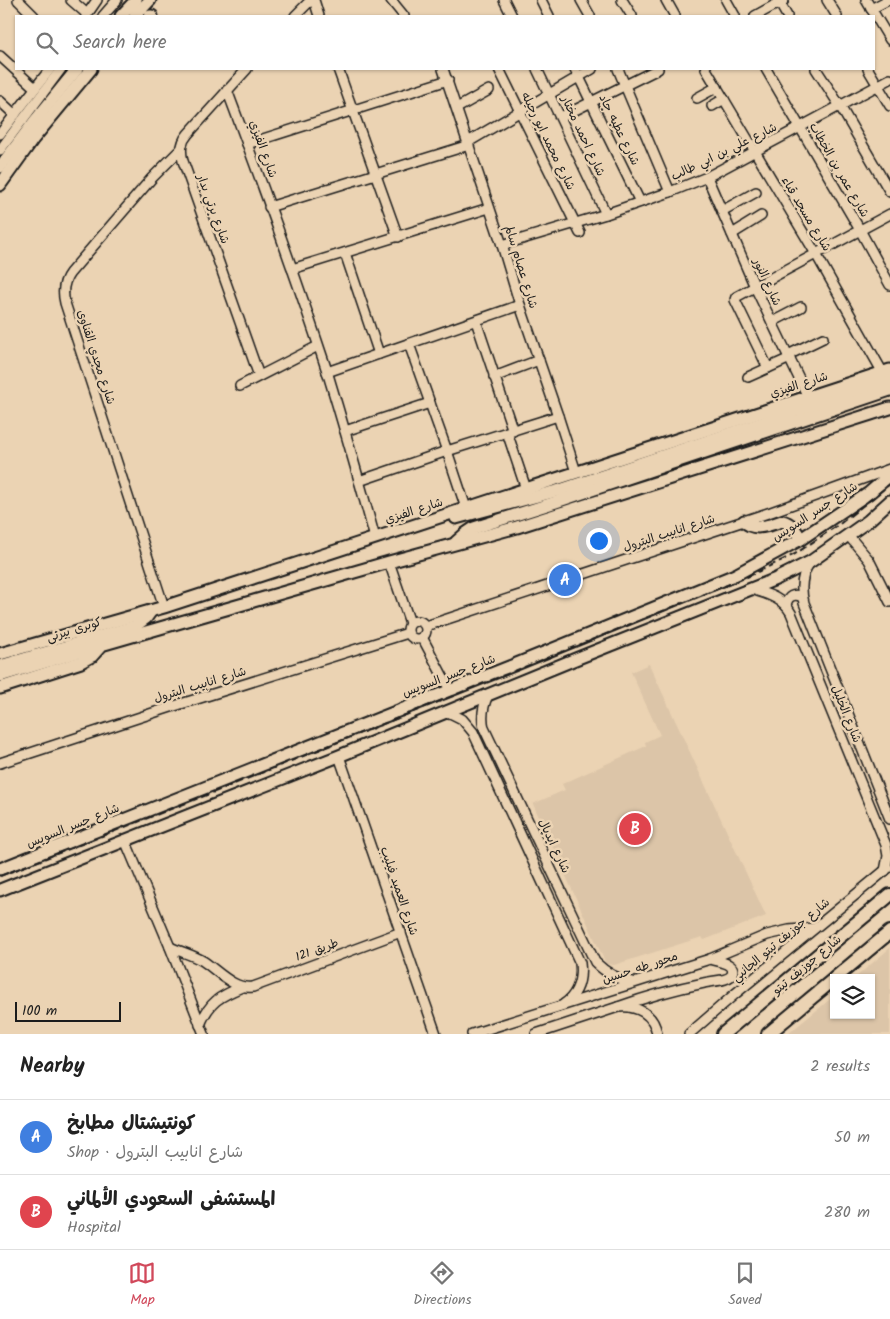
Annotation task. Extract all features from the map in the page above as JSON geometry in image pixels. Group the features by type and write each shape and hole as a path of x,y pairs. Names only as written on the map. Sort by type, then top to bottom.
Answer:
{"highway":[{"name":"شارع جوزيف تيتو","path":"723,1034 890,895"},
{"path":"839,974 890,932"},
{"path":"768,1034 830,981"}],"main road":[{"path":"122,15 136,0"},
{"path":"136,15 150,0"},
{"path":"0,167 76,70"},
{"path":"0,184 33,139 91,70"},
{"path":"439,518 460,518 560,490 888,374"},
{"name":"شارع الفيزي","path":"375,538 808,397 888,374"},
{"path":"455,544 474,528 553,504 890,390"},
{"name":"كوبرى بيرتى","path":"0,676 101,645 527,524 890,408"},
{"name":"شارع جسر السويس","path":"0,869 735,575 801,539 869,493 890,475"},
{"path":"0,890 339,756 752,589 810,562 868,521 890,501"},
{"path":"744,521 750,526 757,528 782,521 792,525 801,539"},
{"path":"0,654 164,607 375,538"},
{"name":"كوبرى بيرتى","path":"0,666 135,626 143,622 151,611"},
{"path":"0,688 81,662 92,656 101,645"},
{"path":"162,805 159,810 160,816 169,823"},
{"path":"137,815 146,821 146,832"}],"street":[{"path":"18,0 33,15"},
{"path":"71,0 87,15 97,0"},
{"path":"104,15 117,0"},
{"path":"297,15 312,0 320,15"},
{"path":"391,0 403,15"},
{"path":"504,0 512,15"},
{"path":"541,0 548,15"},
{"path":"581,0 589,15"},
{"path":"666,0 674,15"},
{"path":"726,0 734,15"},
{"path":"828,0 836,15"},
{"path":"866,0 890,40"},
{"path":"872,9 888,0"},
{"path":"757,15 780,1 787,15"},
{"path":"627,2 632,15"},
{"path":"0,56 14,66"},
{"path":"18,70 35,88"},
{"path":"2,128 15,115 49,70"},
{"path":"0,150 60,70"},
{"path":"181,149 184,138 245,70"},
{"path":"338,70 398,237"},
{"name":"شارع محمد ابو رجيله","path":"499,70 580,234"},
{"name":"شارع احمد مختار","path":"538,70 606,214"},
{"path":"618,70 670,192"},
{"path":"561,117 656,70"},
{"name":"شارع مسجد قباء","path":"707,70 888,374"},
{"name":"شارع عمر بن الخطاب","path":"767,70 890,285"},
{"path":"817,70 890,192"},
{"path":"869,70 890,106"},
{"path":"247,144 353,110 447,73"},
{"name":"شارع عصام سالم","path":"447,73 520,305 576,472"},
{"path":"269,207 469,143 550,94 577,73"},
{"name":"شارع عطيه جاد","path":"577,73 640,202"},
{"name":"شارع علي بن ابي طالب","path":"502,245 606,214 707,177 890,79"},
{"path":"697,98 717,87"},
{"name":"شارع الفيزي","path":"227,90 327,372 375,538"},
{"path":"457,108 488,90"},
{"path":"712,106 724,99"},
{"path":"0,101 15,115"},
{"name":"شارع برتي بدار","path":"181,149 183,161 259,376"},
{"name":"شارع مجدي القناوى","path":"164,607 64,302 63,292 65,282 70,273 152,178 181,149"},
{"name":"شارع النور","path":"707,177 755,287 808,397"},
{"path":"722,211 756,192"},
{"path":"292,269 489,208"},
{"path":"768,368 735,298 890,214"},
{"path":"732,234 761,216"},
{"path":"345,253 379,354"},
{"path":"327,372 520,305"},
{"path":"772,322 801,307"},
{"path":"476,321 526,489"},
{"path":"748,377 823,338"},
{"path":"409,344 466,508"},
{"path":"240,386 318,346"},
{"path":"494,377 539,360"},
{"path":"345,431 430,403"},
{"path":"360,481 558,416"},
{"name":"شارع انابيب البترول","path":"426,626 744,521 890,469"},
{"path":"848,535 869,560 890,602"},
{"path":"389,562 410,623 408,633 414,639 422,637 426,631 426,626 420,621 415,620 410,623"},
{"name":"شارع الخليل","path":"810,562 802,580 802,597 890,819"},
{"path":"752,589 770,595 786,606 790,596 802,597"},
{"name":"شارع الخليل","path":"786,606 791,613 886,836 887,869"},
{"name":"شارع انابيب البترول","path":"0,763 408,633"},
{"path":"422,637 450,690"},
{"path":"466,723 482,717 488,695"},
{"name":"شارع ايديال","path":"448,712 458,716 473,732 580,963 581,976 578,987 572,998 563,1006"},
{"name":"شارع ايديال","path":"482,717 484,728 595,962 617,978 636,982"},
{"name":"شارع العميد فيليب","path":"339,756 436,1034"},
{"path":"125,840 204,1034"},
{"name":"شارع جوزيف تيتو الجانبي","path":"689,1034 887,869"},
{"name":"محور طه حسين","path":"472,1034 710,959 767,936 788,930 814,928"},
{"name":"طريق 121","path":"200,1024 205,1013 219,998 229,992 242,987 254,987 401,932"},
{"path":"170,947 194,956 242,987"},
{"path":"536,1034 668,991 731,977 733,970 731,966 710,959"},
{"path":"618,1007 634,1007 642,1011 654,1023 657,1034"}],"shaded area":[{"path":"649,664 766,916 704,940 702,937 614,965 606,964 533,804 565,790 562,784 646,746 645,742 660,735 631,672"},
{"path":"890,948 890,1034 788,1034 830,999 830,1019 875,1019 875,974 860,974"}],"railway":[{"path":"0,876 217,791 747,577 795,554 841,523 890,484"}],"place":[{"name":"كونتيشتال مطابخ","path":"565,580"},
{"name":"المستشفى السعودي الألماني","path":"635,829"}]}
